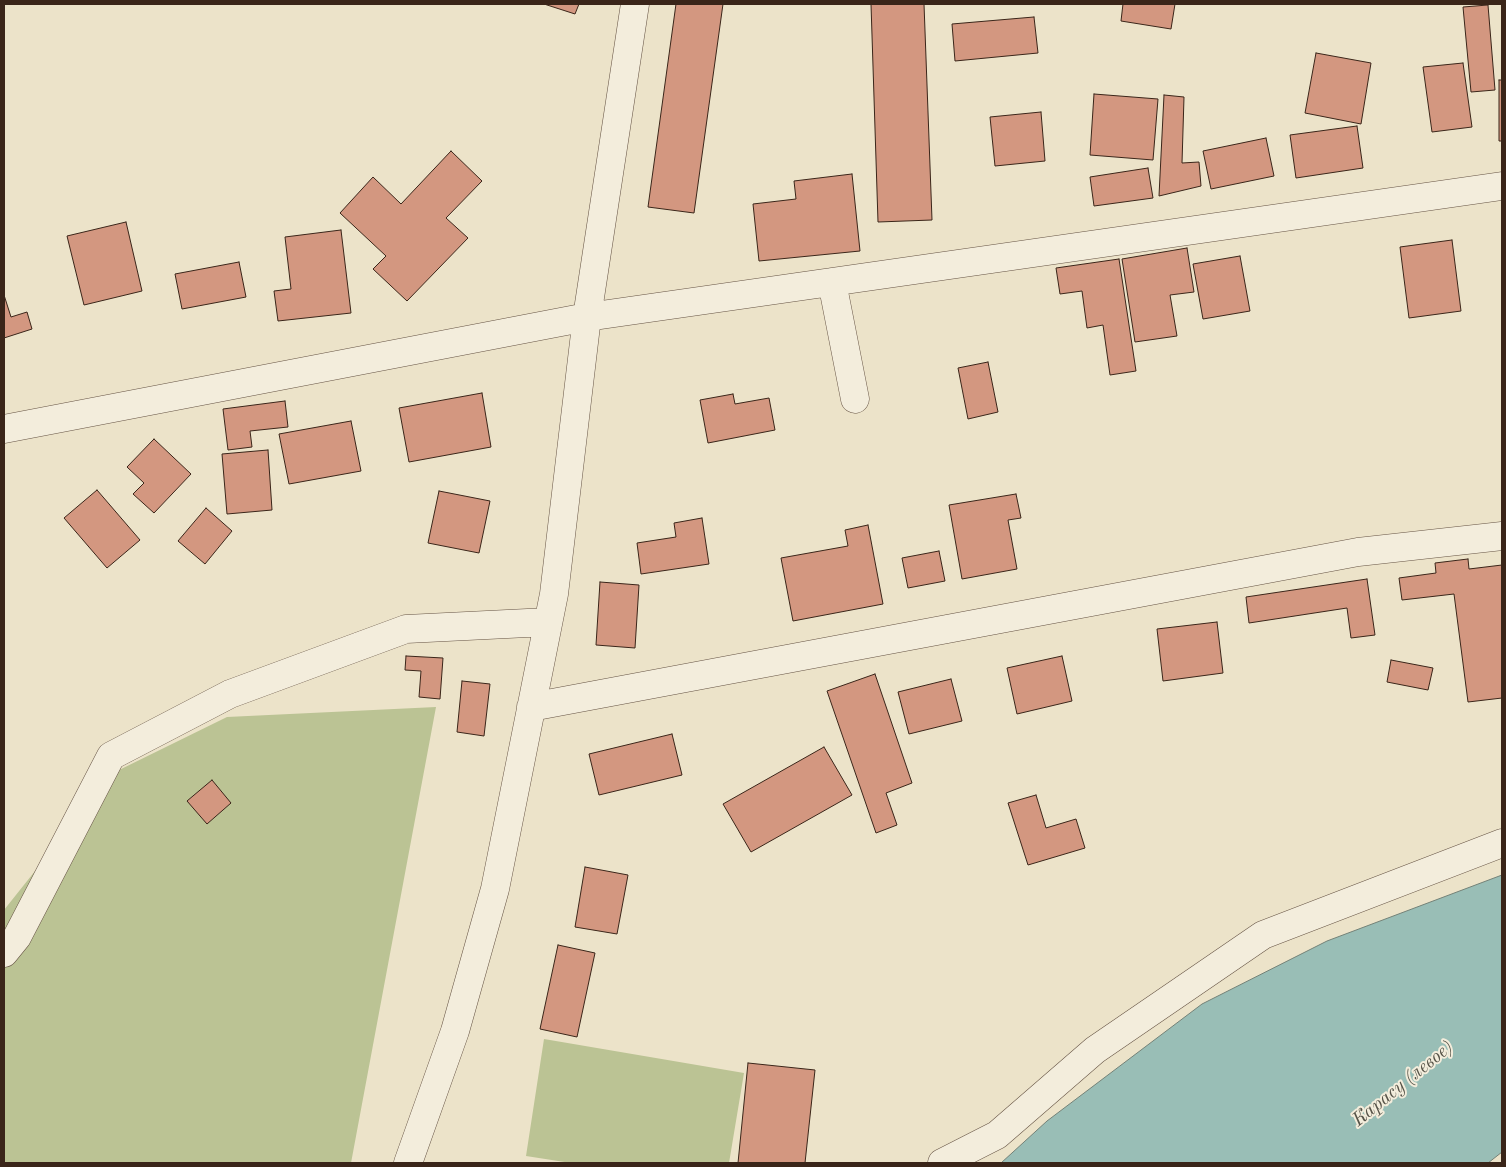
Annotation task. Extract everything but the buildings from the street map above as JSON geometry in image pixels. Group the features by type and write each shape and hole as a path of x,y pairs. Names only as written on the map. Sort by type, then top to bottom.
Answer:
{"street":[{"path":"408,1163 455,1031 495,889 554,594 587,317 635,4"},
{"path":"4,429 587,317 1502,186"},
{"path":"832,282 855,399"},
{"path":"531,707 1358,552 1502,536"},
{"path":"4,953 17,937 111,756 230,694 406,629 548,622"},
{"path":"942,1163 996,1134 1095,1050 1263,935 1502,843"}],"green space":[{"path":"436,707 351,1163 4,1163 4,910 113,773 227,717"},
{"path":"544,1039 744,1073 729,1163 571,1163 526,1156"}],"water":[{"name":"Карасу (левое)","path":"1502,875 1502,1152 1488,1163 1001,1163 1047,1121 1202,1004 1327,941"}]}
